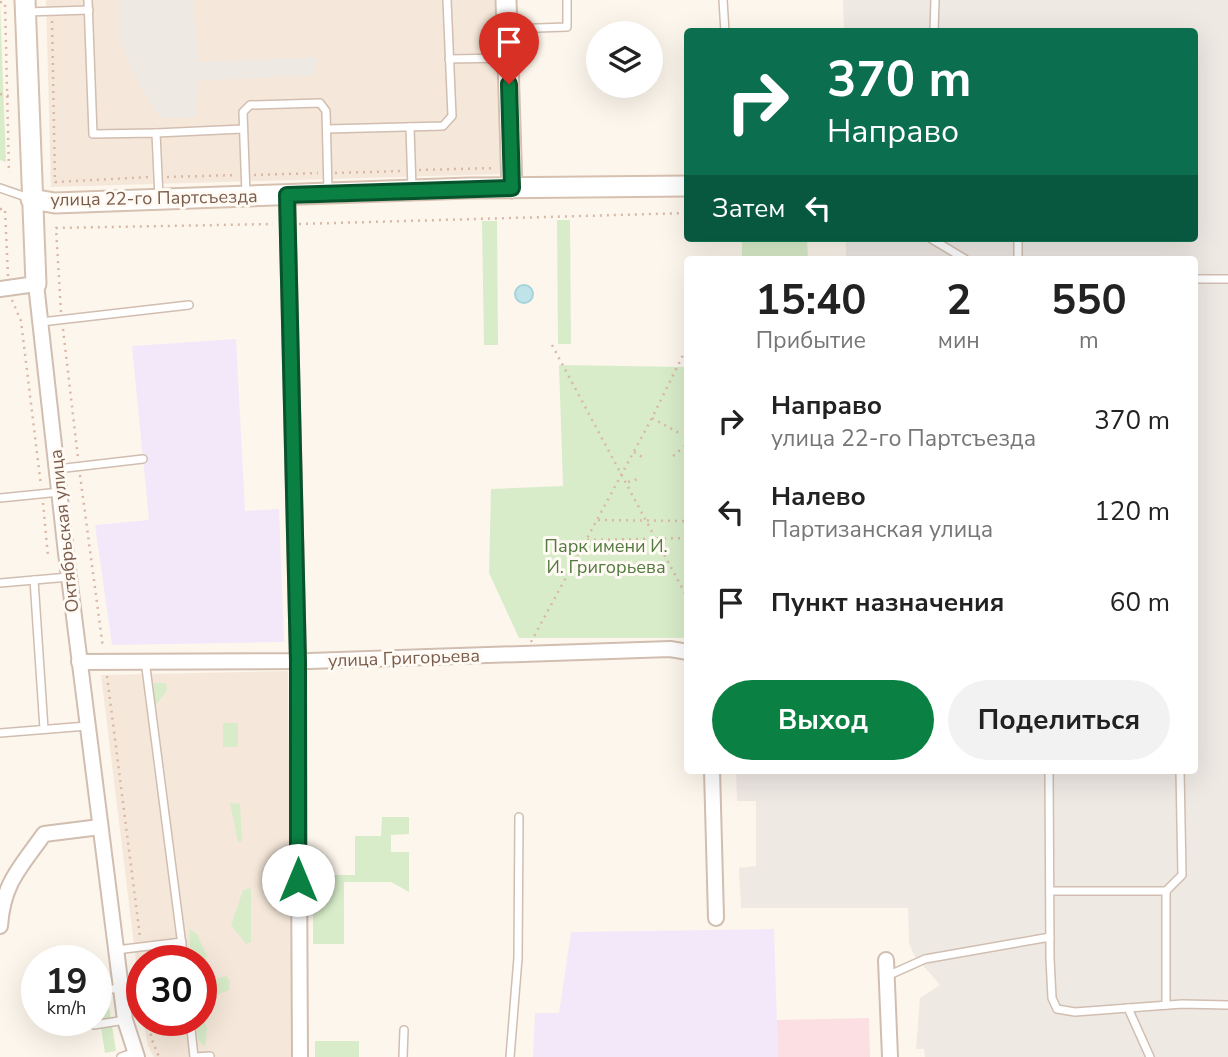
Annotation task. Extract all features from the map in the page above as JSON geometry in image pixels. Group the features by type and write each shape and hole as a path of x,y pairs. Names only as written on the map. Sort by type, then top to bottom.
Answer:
{"street":[{"path":"506,0 512,188"},
{"name":"Октябрьская улица","path":"26,6 36,284 68,577 131,1055"},
{"name":"улица 22-го Партсъезда","path":"31,199 55,203 287,195 328,193 412,181 512,188 684,186"},
{"path":"287,195 298,661 300,1057"},
{"path":"5,289 36,284"},
{"name":"улица Григорьева","path":"79,662 298,661 670,649 684,651"},
{"path":"712,774 716,918"},
{"path":"0,926 1,905 6,888 44,834 100,827"},
{"path":"886,960 890,1057"}],"lane":[{"path":"88,0 93,134 243,130"},
{"path":"327,129 443,126 452,116 447,0"},
{"path":"507,29 568,27 567,0"},
{"path":"723,0 725,28"},
{"path":"934,28 935,0"},
{"path":"26,6 51,11 89,10"},
{"path":"449,59 508,58"},
{"path":"246,196 243,112 250,105 320,103 326,111 328,193"},
{"path":"410,127 412,181"},
{"path":"156,133 159,198"},
{"name":"улица 22-го Партсъезда","path":"0,188 31,199"},
{"path":"937,242 960,256"},
{"path":"1198,279 1228,279"},
{"path":"40,322 189,305"},
{"path":"57,469 143,459"},
{"path":"0,498 60,492"},
{"path":"0,583 68,577"},
{"path":"34,580 44,729"},
{"path":"145,660 181,945"},
{"path":"0,733 87,726"},
{"path":"1049,774 1052,998 1057,1009 1075,1012 1166,1005 1228,1005"},
{"path":"1050,891 1166,891 1182,875 1180,774"},
{"path":"510,1057 518,958 519,817"},
{"path":"1166,891 1166,1005"},
{"path":"887,976 925,959 1050,937"},
{"path":"157,945 181,942"},
{"path":"116,950 126,949"},
{"path":"112,989 121,988"},
{"path":"1128,1008 1150,1057"},
{"path":"112,1022 125,1020"},
{"path":"403,1057 404,1030"},
{"path":"192,1036 195,1057 210,1056"}],"path":[{"path":"0,2 5,4 9,173"},
{"path":"51,11 55,181 328,173 412,181 498,168"},
{"path":"0,94 9,96"},
{"path":"0,209 5,209 5,289 21,321 48,556"},
{"path":"141,945 79,467 62,319 56,228 684,213"},
{"path":"552,345 684,591"},
{"path":"525,654 684,353"},
{"path":"652,418 681,434"},
{"path":"673,456 684,447"},
{"path":"634,452 644,458"},
{"path":"626,483 641,478"},
{"path":"598,520 684,522"},
{"path":"587,540 684,538"},
{"path":"151,1036 159,1057"}],"shaded area":[{"path":"46,0 498,0 503,174 51,187"},
{"path":"120,0 193,0 198,62 317,57 315,75 197,81 196,117 160,118 135,77 120,41"},
{"path":"843,0 1228,0 1228,1057 925,1057 924,1049 916,1049 920,998 940,985 914,955 909,943 908,908 741,908 739,868 756,866 756,801 737,801 736,774 1198,774 1198,256 846,256 846,242 1198,242 1198,28 844,28"},
{"path":"236,339 245,511 279,509 284,642 112,645 95,525 149,520 132,346"},
{"path":"288,671 292,1057 154,1057 148,1046 146,1036 217,1036 217,945 134,945 101,675"},
{"path":"774,929 778,1057 533,1057 535,1013 559,1013 571,932"},
{"path":"869,1018 870,1057 778,1057 777,1020"}],"green space":[{"path":"0,4 6,162 0,160"},
{"path":"557,220 570,220 571,344 558,344"},
{"path":"482,221 497,221 498,345 484,345"},
{"path":"742,242 807,242 808,256 742,256"},
{"name":"Парк имени И. И. Григорьева","path":"559,365 684,367 684,638 519,638 489,573 491,489 563,486"},
{"path":"154,683 166,683 167,690 155,706"},
{"path":"223,723 238,723 238,747 223,747"},
{"path":"230,803 240,804 242,841 238,842"},
{"path":"382,817 409,817 409,834 391,835 391,852 409,852 409,892 391,882 344,882 344,944 313,944 313,875 355,875 355,836 381,836"},
{"path":"251,888 251,942 246,944 231,925 243,890"},
{"path":"189,929 197,934 202,945 190,945"},
{"path":"226,976 230,981 229,990 217,995 217,978"},
{"path":"112,1026 116,1051 105,1053 102,1036 112,1036"},
{"path":"198,1036 206,1036 205,1047"},
{"path":"315,1041 359,1041 359,1057 315,1057"}],"water":[{"path":"524,285 530,288 533,294 530,300 524,303 518,300 515,294 518,288"}],"route":[{"path":"298,880 298,661 287,195 512,188 509,84"}]}
